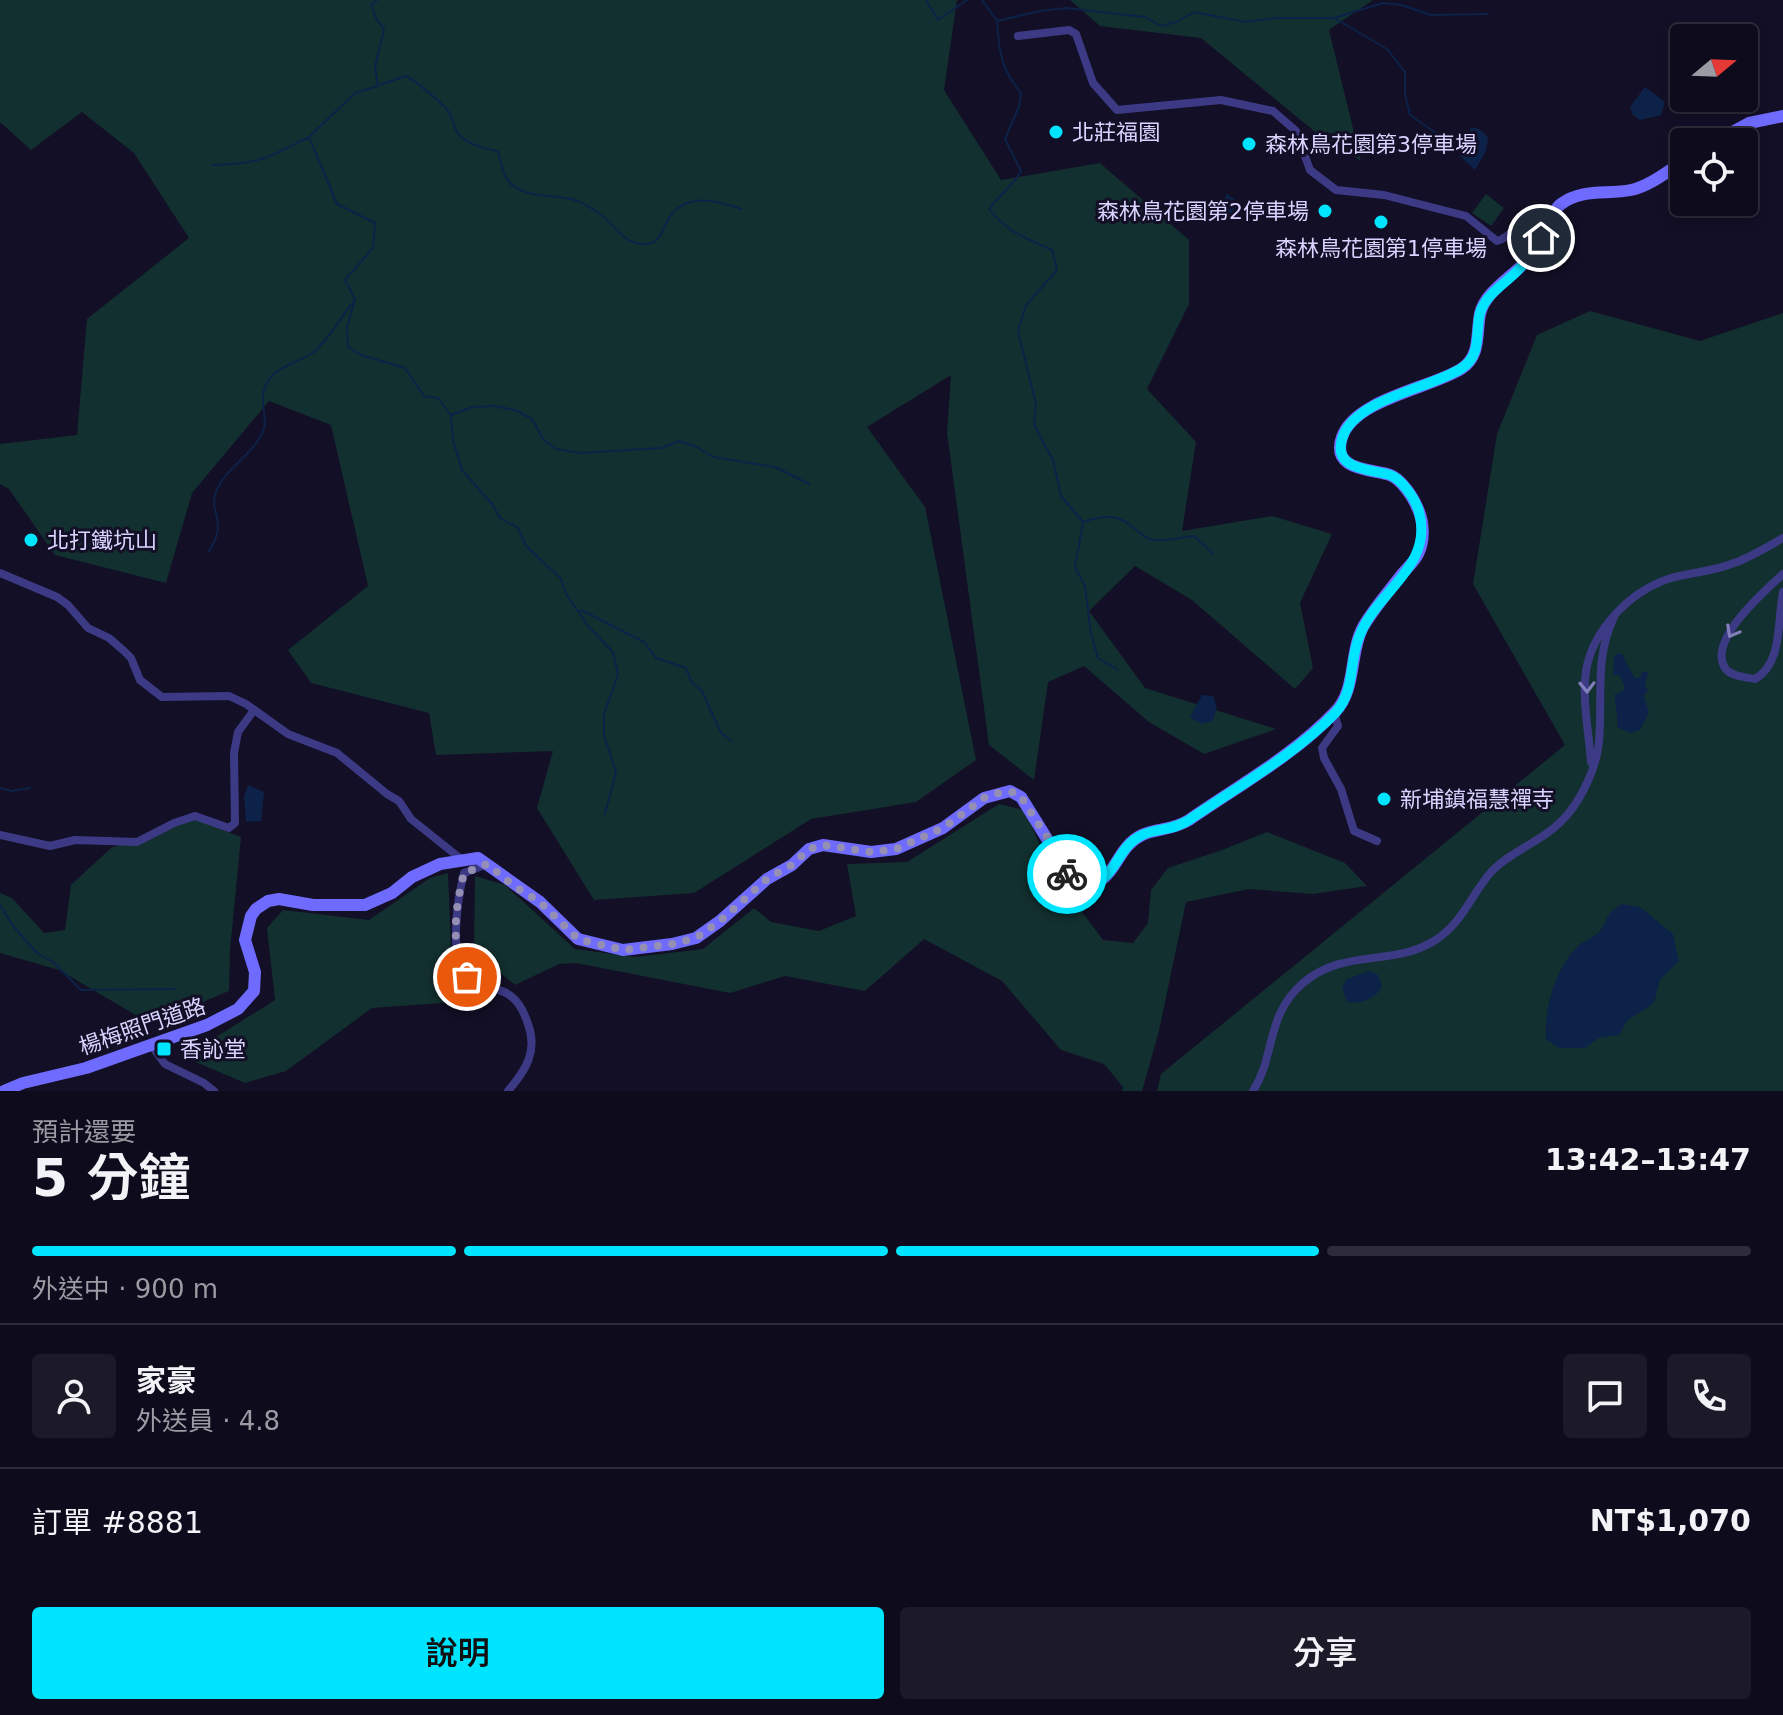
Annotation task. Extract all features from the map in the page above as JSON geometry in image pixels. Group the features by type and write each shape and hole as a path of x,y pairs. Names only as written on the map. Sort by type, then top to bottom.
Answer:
{"street":[{"path":"1018,36 1069,30 1076,34 1093,83 1117,110 1221,100 1273,111 1296,131 1310,170 1336,190 1384,195 1466,216 1497,241 1505,239 1523,220 1532,217 1549,224"},
{"path":"1740,128 1783,116"},
{"name":"楊梅照門道路","path":"4,1091 23,1083 86,1068 151,1045 223,1018 247,1002 254,991 255,972 245,940 251,916 268,901 279,899 328,906 365,905 392,893 424,871 461,859 478,858 487,864 540,902 578,939 623,950 672,944 696,938 767,879 792,865 809,849 823,845 871,852 896,849 943,828 984,798 1010,791 1021,797 1075,884 1094,885 1105,878 1139,836 1170,830 1189,820 1307,738 1345,699 1357,640 1364,626 1418,555 1423,534 1418,509 1408,492 1392,476 1361,471 1350,465 1343,456 1342,437 1347,428 1383,401 1461,369 1472,360 1480,313 1486,302 1520,269 1558,206 1575,195 1634,189 1670,169"},
{"path":"1253,1091 1264,1066 1278,1017 1304,983 1343,961 1397,956 1433,941 1460,919 1492,870 1543,838 1568,814 1583,791 1599,744 1600,665 1607,632 1614,617 1630,600 1649,587 1733,564 1782,540"},
{"path":"0,573 57,597 68,605 88,628 109,638 124,651 131,658 140,680 162,697 229,696 288,734 337,753 399,801 411,819 461,859"},
{"path":"1783,574 1733,627 1722,652 1724,667 1732,674 1755,679 1766,674 1774,661 1783,592"},
{"path":"0,835 50,846 75,840 137,842 195,816 229,828 235,823 234,753 238,732 254,710"},
{"path":"1334,713 1338,726 1322,748 1324,758 1341,789 1354,831 1377,841"},
{"path":"487,864 464,873 459,890 456,935 461,967 467,977 513,997 524,1014 533,1039 532,1052 525,1067 508,1091"},
{"path":"151,1045 165,1064 214,1091"}],"green space":[{"path":"0,0 957,0 944,90 1001,180 1100,163 1189,240 1189,304 1147,389 1196,442 1182,531 1272,516 1332,534 1300,603 1313,668 1295,689 1192,600 1135,566 1089,611 1145,688 1276,729 1204,754 1149,722 1084,666 1048,682 1034,780 989,745 947,432 951,375 867,427 925,507 976,760 916,802 811,819 694,893 594,900 537,808 553,751 436,755 429,713 311,683 288,650 368,586 331,425 269,401 192,493 166,583 55,555 9,489 0,484 0,444 77,435 87,319 189,238 134,153 82,112 31,150 0,122"},
{"path":"1070,0 1373,0 1329,30 1361,161 1314,131 1201,38 1100,26"},
{"path":"1486,194 1504,208 1491,226 1472,213"},
{"path":"1590,311 1700,341 1783,313 1783,1091 1157,1091 1161,1074 1565,745 1473,584 1497,434 1537,335"},
{"path":"999,804 1025,810 1050,869 1103,940 1133,943 1148,923 1151,890 1168,868 1267,832 1345,863 1367,886 1313,894 1249,889 1186,902 1159,1031 1142,1091 1122,1091 1123,1087 1104,1064 1061,1050 1002,981 924,939 865,991 785,976 730,993 576,963 559,964 515,985 474,952 475,876 505,885 575,949 635,957 703,949 754,908 771,922 819,931 856,916 847,864 907,862"},
{"path":"192,818 241,837 229,991 151,1024 59,970 0,953 0,893 12,898 44,933 65,930 71,885 111,848"},
{"path":"448,873 451,948 480,1005 471,1001 372,1008 286,1071 245,1083 184,1057 275,1000 267,928 283,910 369,920 430,878"}],"water":[{"path":"1645,87 1665,102 1661,115 1640,120 1633,115 1630,107"},
{"path":"1471,127 1488,137 1486,151 1475,170 1460,156"},
{"path":"1227,194 1247,209 1231,222 1226,218 1222,203"},
{"path":"1617,654 1622,654 1635,679 1642,672 1648,672 1645,685 1648,691 1644,695 1649,713 1640,730 1630,733 1617,727 1615,694 1625,687 1619,675 1613,675"},
{"path":"1202,695 1213,696 1217,707 1213,721 1201,724 1190,717"},
{"path":"248,785 264,792 261,821 246,822 244,797"},
{"path":"1622,904 1640,907 1673,934 1679,961 1660,980 1654,1003 1627,1021 1619,1035 1599,1038 1585,1048 1559,1048 1546,1039 1549,1002 1557,977 1578,946 1599,932 1609,914"},
{"path":"1369,971 1378,975 1382,986 1379,991 1368,1000 1347,1002 1342,987 1347,979"}],"waterway":[{"path":"377,0 371,5 384,29 375,67 378,86 355,93 309,137 337,204 375,223 373,248 345,280 355,299 347,327 348,347 361,355 405,368 424,396 438,398 451,415 453,440 462,470 492,504 500,518 518,528 526,546 561,579 566,594 589,627 613,652 618,674 604,714 604,735 616,772 605,814"},
{"path":"926,0 938,20 967,0"},
{"path":"982,0 997,21 1066,8 1145,17 1161,26 1194,12 1245,22 1276,18 1334,18 1387,49 1405,72 1405,94 1410,115 1436,133"},
{"path":"1334,18 1383,3 1402,5 1430,15 1488,14"},
{"path":"997,21 1002,60 1021,93 1019,107 1005,139 1021,171 989,209 1010,229 1052,250 1057,270 1026,305 1018,331 1036,404 1034,425 1053,460 1061,496 1083,522 1075,567 1085,586 1091,634 1098,658 1118,670"},
{"path":"379,85 406,76 410,78 447,110 456,130 465,140 498,151 504,174 512,185 529,193 576,200 600,214 635,243 655,241 675,210 692,202 712,201 741,209"},
{"path":"213,165 263,158 309,137"},
{"path":"209,551 218,524 214,505 216,492 226,475 260,437 265,423 263,395 271,376 316,350 354,301"},
{"path":"451,415 472,407 493,406 515,410 532,419 543,439 556,449 580,453 662,448 679,441 713,457 775,467 809,484"},
{"path":"1083,522 1103,517 1115,518 1154,540 1194,536 1213,554"},
{"path":"581,610 644,642 656,658 686,668 691,681 702,691 721,733 732,741"},
{"path":"0,788 12,791 30,788"},
{"path":"0,905 37,953 53,962 81,990 175,989"}],"way so far":[{"path":"467,977 461,967 456,935 459,890 464,873 487,864 540,902 578,939 623,950 696,938 767,879 792,865 809,849 823,845 871,852 896,849 943,828 984,798 1010,791 1021,797 1060,857 1067,874"}],"place":[{"name":"北莊福園","path":"1056,132"},
{"name":"森林鳥花園第3停車場","path":"1249,144"},
{"name":"森林鳥花園第2停車場","path":"1325,211"},
{"name":"森林鳥花園第1停車場","path":"1381,222"},
{"name":"北打鐵坑山","path":"31,540"},
{"name":"新埔鎮福慧禪寺","path":"1384,799"},
{"name":"香訫堂","path":"164,1049"}],"route":[{"path":"1067,874 1075,884 1094,885 1105,878 1139,836 1178,827 1307,738 1337,710 1345,699 1357,640 1388,592 1418,555 1423,534 1418,509 1408,492 1392,476 1361,471 1350,465 1343,456 1342,437 1347,428 1365,412 1383,401 1461,369 1472,360 1480,313 1486,302 1520,269 1541,238"}]}
